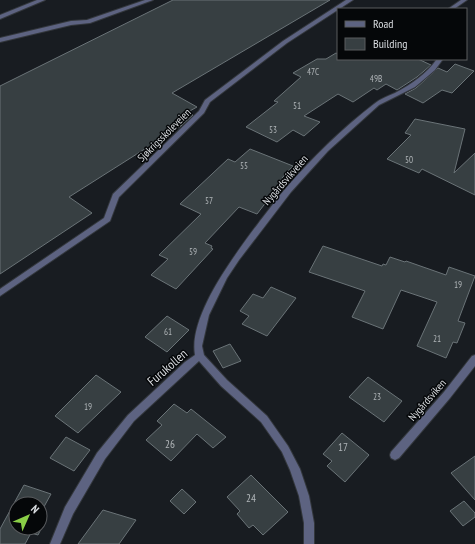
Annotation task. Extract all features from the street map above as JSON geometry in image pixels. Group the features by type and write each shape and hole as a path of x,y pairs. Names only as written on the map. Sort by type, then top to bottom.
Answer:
{"street":[{"path":"0,17 42,0"},
{"path":"0,40 71,23 88,22 150,0"},
{"name":"Sjøkrigsskoleveien","path":"338,8 350,0"},
{"path":"452,8 464,0"},
{"name":"Sjøkrigsskoleveien","path":"0,292 107,219 116,196 202,112 207,101 285,42 337,8"},
{"name":"Nygårdsvikveien","path":"200,356 198,346 205,315 224,277 236,258 288,190 326,150 377,104 413,86 433,69 439,60"},
{"name":"Furukollen","path":"55,544 69,511 101,456 136,413 188,365 200,356 224,383 264,419 285,449 295,469 304,496 309,523 309,544"},
{"name":"Nygårdsviken","path":"395,455 447,395 475,359"}],"building":[{"path":"173,0 330,0 172,93 197,107 188,112 193,115 181,126 69,197 92,213 0,274 0,86"},
{"path":"336,53 337,60 420,60 431,65 417,77 397,90 386,84 377,90 374,88 353,102 338,94 304,116 320,122 304,136 293,130 277,142 246,127 278,102 274,101 301,77 293,73 317,59 326,59"},
{"path":"455,64 474,71 452,93 442,90 423,103 405,94 416,88 438,68 447,72"},
{"path":"415,119 465,129 454,173 475,153 475,195 422,169 419,173 387,159 411,135 405,133"},
{"path":"250,149 293,166 282,178 284,179 257,214 239,207 205,243 212,246 211,248 213,249 176,289 151,275 168,259 159,255 201,214 180,204 228,159 235,162"},
{"path":"323,246 382,266 383,264 386,265 390,257 446,275 449,267 475,276 458,321 465,323 457,343 453,342 446,358 417,346 437,302 401,290 383,329 352,317 365,291 309,272"},
{"path":"271,287 296,298 267,336 242,324 249,316 240,311 253,294 263,298"},
{"path":"167,316 189,330 167,352 145,337"},
{"path":"230,344 241,361 223,368 213,351"},
{"path":"96,375 121,392 78,433 55,416"},
{"path":"368,377 402,401 384,422 349,397"},
{"path":"174,404 187,413 191,409 226,437 213,448 197,434 171,461 146,440 162,425 157,421"},
{"path":"342,433 369,455 345,482 327,466 332,461 323,454"},
{"path":"66,437 90,450 74,471 50,458"},
{"path":"475,456 475,500 451,473"},
{"path":"251,475 288,512 263,535 253,525 249,528 237,514 240,511 227,497"},
{"path":"24,485 51,494 48,499 48,496 18,496"},
{"path":"182,489 196,502 184,514 170,501"},
{"path":"464,501 475,513 475,517 463,526 450,511"},
{"path":"103,510 136,520 119,544 78,544"},
{"path":"8,514 8,536 29,536 25,544 0,544 0,529"}]}
